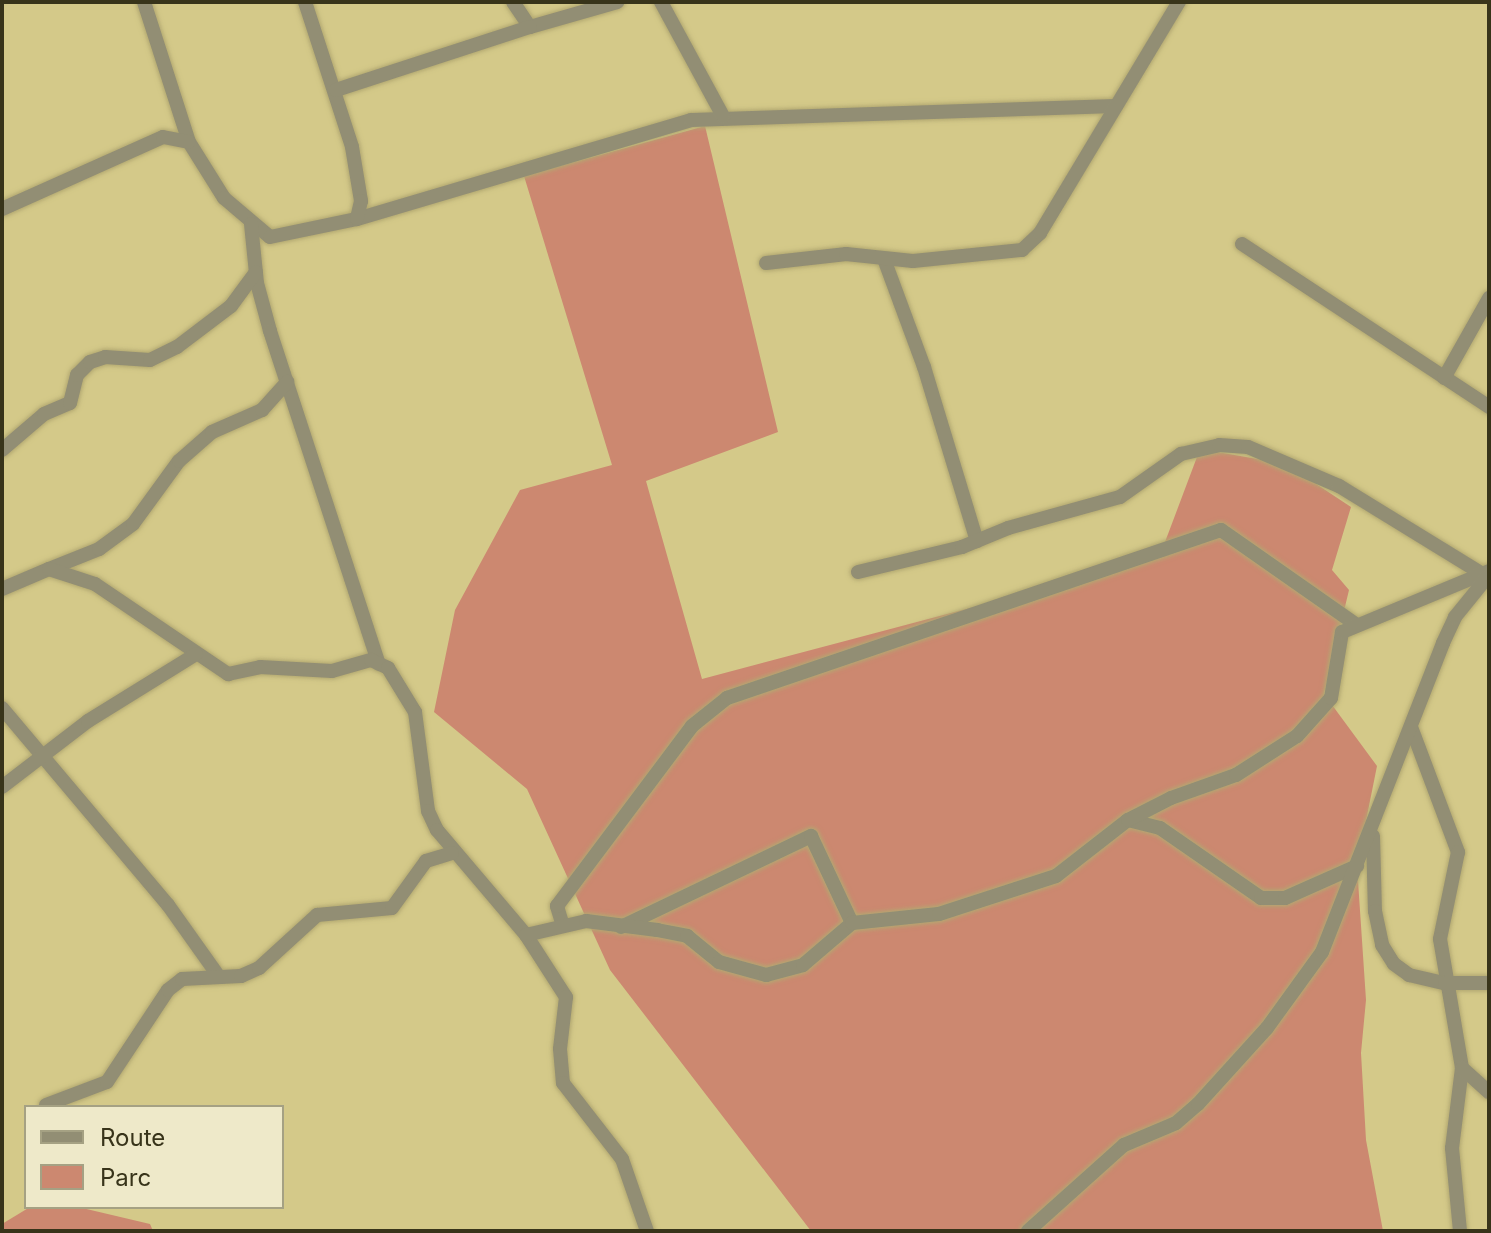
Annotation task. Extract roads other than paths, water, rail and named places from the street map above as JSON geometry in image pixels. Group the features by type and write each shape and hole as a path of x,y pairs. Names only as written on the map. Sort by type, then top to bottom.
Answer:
{"street":[{"path":"144,2 189,142 224,198 270,237 357,219 633,134 723,116 1116,106"},
{"path":"305,2 336,90 358,182 357,219"},
{"path":"513,2 530,27"},
{"path":"336,90 617,2"},
{"path":"661,2 723,116"},
{"path":"766,263 846,254 884,259 969,258 1022,250 1040,233 1179,2"},
{"path":"2,209 163,137 189,142"},
{"path":"251,224 256,272 287,382 379,664"},
{"path":"1242,244 1489,407"},
{"path":"884,259 924,367 977,541"},
{"path":"2,450 44,414 70,403 77,375 90,362 105,357 150,360 177,347 231,306 256,272"},
{"path":"1444,378 1489,298"},
{"path":"5,585 99,549 133,524 179,461 212,432 262,410 287,382"},
{"path":"858,572 977,541 1120,497 1181,454 1219,445 1248,447 1339,486 1486,573"},
{"path":"563,926 557,906 692,726 727,698 1221,530 1355,624"},
{"path":"49,569 119,597 228,674 260,667 332,671 371,660 388,668 415,712 428,811 452,853 526,935 566,997 560,1049 563,1083 622,1159 647,1231"},
{"path":"526,935 586,921 687,936 719,962 766,975 803,965 852,923 939,914 1056,876 1128,820 1171,798 1236,775 1297,736 1331,698 1342,632 1355,624 1486,573"},
{"path":"1028,1231 1124,1145 1176,1123 1208,1093 1267,1028 1322,952 1373,831 1455,617 1486,573"},
{"path":"2,787 44,754 196,654"},
{"path":"2,708 44,754 168,905 217,974"},
{"path":"1411,727 1458,852 1440,939 1445,983 1462,1068 1452,1148 1460,1231"},
{"path":"1128,820 1160,828 1261,898 1285,898 1357,866"},
{"path":"1373,831 1375,911 1382,945 1409,975 1445,983 1489,983"},
{"path":"621,927 811,836 852,923"},
{"path":"46,1105 107,1082 168,990 182,979 217,974 241,976 259,968 317,915 392,908 416,870 426,861 452,853"},
{"path":"1462,1068 1489,1092"}]}
